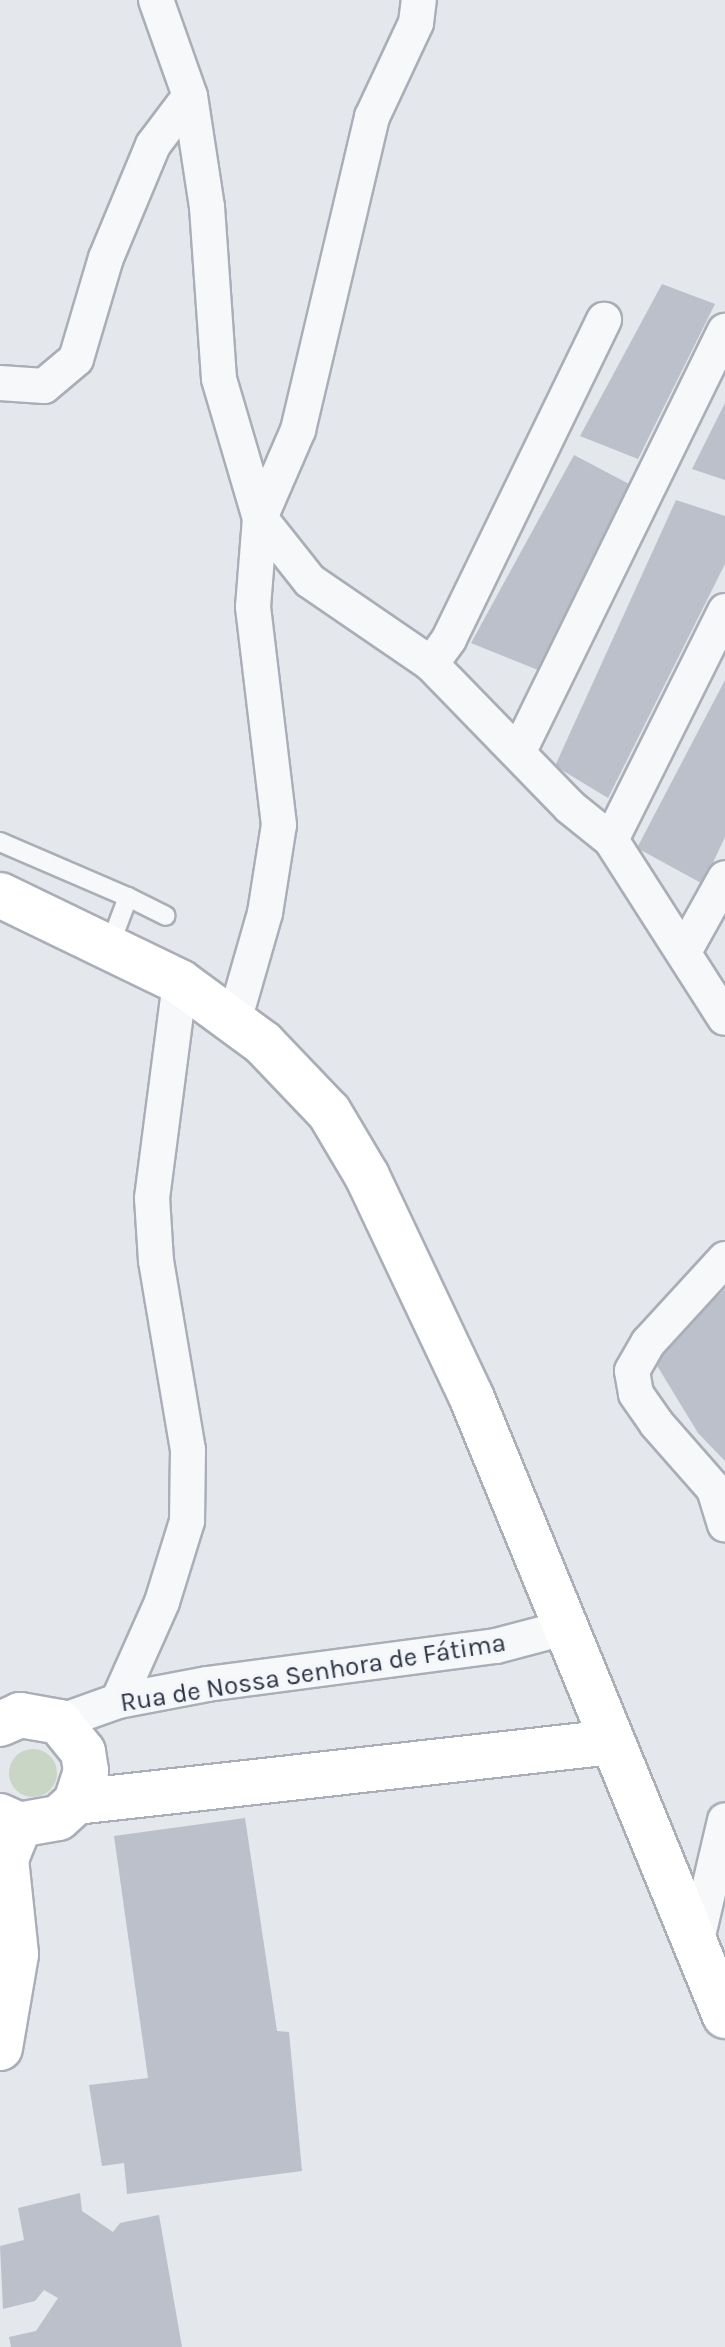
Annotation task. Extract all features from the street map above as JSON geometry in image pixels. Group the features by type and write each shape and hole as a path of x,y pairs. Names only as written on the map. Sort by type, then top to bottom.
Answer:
{"main road":[{"path":"0,895 110,945 180,982 263,1043 329,1112 367,1176 471,1396 725,2016"},
{"path":"0,1724 20,1715 59,1722 83,1752 84,1785 76,1802 58,1818 10,1820 6,1859 16,1954 0,2048"},
{"path":"76,1802 612,1742"}],"street":[{"path":"156,0 190,96 207,207 219,379 260,518 310,581 431,664 519,751 570,807 611,840 685,950 725,1018"},
{"path":"234,1021 265,913 279,825 253,607 260,518 298,430 372,117 416,23 419,0"},
{"path":"0,383 44,386 76,359 106,258 153,145 190,96"},
{"path":"431,664 449,639 604,320"},
{"path":"519,751 725,331"},
{"path":"611,840 725,611"},
{"path":"685,950 725,878"},
{"path":"118,1701 162,1602 187,1521 188,1450 156,1261 152,1198 180,982"},
{"path":"725,1259 648,1343 632,1371 636,1394 656,1423 714,1489 725,1524"},
{"name":"Rua de Nossa Senhora de Fátima","path":"59,1722 118,1701 207,1684 496,1646 568,1627"},
{"path":"696,1944 724,1831"}],"lane":[{"path":"0,842 166,916"},
{"path":"110,945 128,897"}],"green space":[{"path":"33,1749 50,1756 57,1773 50,1790 33,1797 16,1790 9,1773 16,1756"}],"building":[{"path":"662,284 715,304 638,459 580,436"},
{"path":"725,403 725,480 692,469"},
{"path":"574,455 631,485 538,670 471,643"},
{"path":"676,500 725,516 725,564 608,798 555,766"},
{"path":"725,680 725,837 703,884 637,848"},
{"path":"725,1289 725,1461 698,1433 653,1359"},
{"path":"245,1818 277,2031 289,2032 302,2171 127,2194 124,2163 102,2166 89,2085 148,2078 114,1836"},
{"path":"80,2193 82,2211 113,2232 120,2223 159,2215 182,2347 11,2347 9,2337 36,2331 58,2298 44,2290 35,2301 3,2309 0,2246 24,2240 18,2208"}]}
